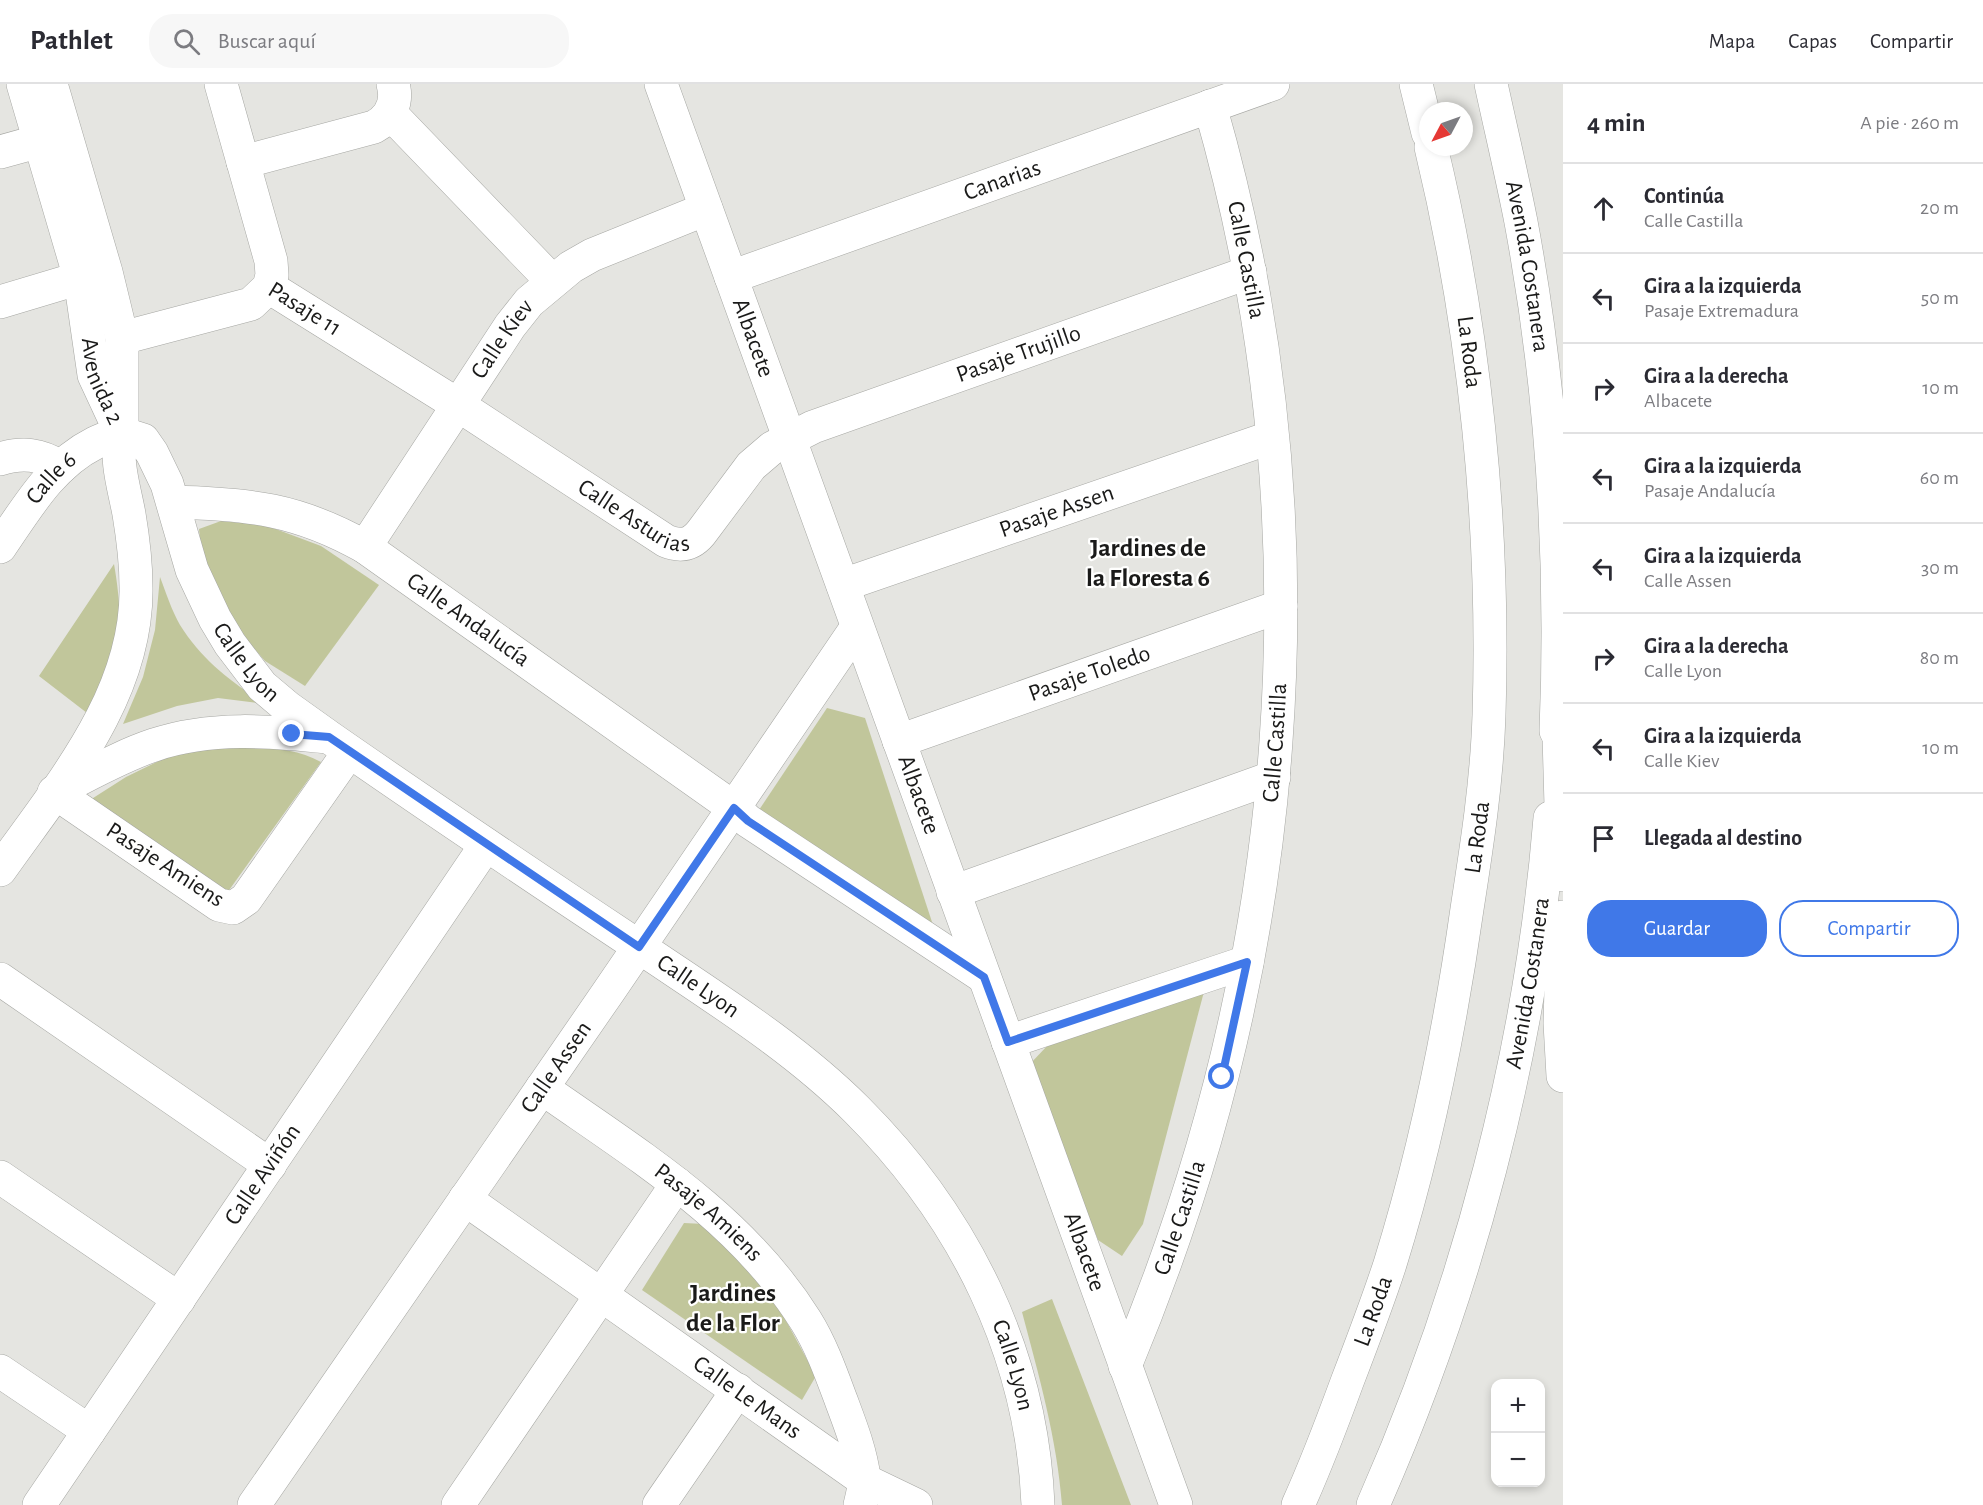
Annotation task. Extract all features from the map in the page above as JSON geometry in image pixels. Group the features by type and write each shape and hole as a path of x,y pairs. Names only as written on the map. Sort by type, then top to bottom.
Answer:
{"main road":[{"name":"Avenida 2","path":"23,84 80,278 94,375 122,433"},
{"name":"Avenida 2","path":"51,84 106,272 122,339 122,433"},
{"name":"Pasaje 11","path":"221,84 271,261 272,275 269,287 458,405"},
{"name":"Albacete","path":"661,84 1176,1505"},
{"name":"Canarias","path":"731,277 1273,84"},
{"path":"1416,84 1420,102"},
{"name":"Avenida Costanera","path":"1373,1505 1426,1376 1480,1207 1499,1131 1537,936 1547,855 1558,701 1559,606 1550,437 1541,355 1521,221 1491,84"},
{"path":"243,162 374,127 381,123 392,99 552,281"},
{"name":"Calle Castilla","path":"1125,1366 1161,1276 1198,1164 1222,1077 1247,962 1274,777 1281,606 1279,527 1272,437 1266,375 1250,272 1225,159 1210,106"},
{"path":"0,152 40,141"},
{"name":"La Roda","path":"1298,1505 1364,1337 1389,1265 1412,1186 1448,1032 1483,795 1489,716 1489,645 1487,556 1481,464 1473,373 1460,284 1433,156"},
{"name":"Calle Kiev","path":"365,547 510,326 529,302 552,281 592,255 706,209"},
{"name":"Pasaje Trujillo","path":"789,440 813,426 1250,272"},
{"path":"0,302 80,278"},
{"path":"122,339 251,304 269,287"},
{"name":"Calle Asturias","path":"458,405 675,545 686,545 694,541 751,466 772,448 789,440"},
{"path":"0,870 77,759 110,702 124,667 133,626 136,589 135,554 119,465 118,448 122,433"},
{"name":"Calle 6","path":"0,547 42,486 61,467 95,443 122,433"},
{"name":"Calle Lyon","path":"122,433 143,440 152,453 167,484 192,570 206,602 230,644 262,686 339,744 675,970 769,1037 818,1075 857,1110 892,1147 924,1187 953,1229 976,1269 995,1310 1011,1353 1032,1446 1038,1505"},
{"name":"Pasaje Assen","path":"843,585 1272,437"},
{"path":"0,459 30,454 61,467"},
{"name":"Calle Andalucía","path":"173,502 274,510 309,520 365,547 758,827 984,977"},
{"name":"Pasaje Toledo","path":"898,741 1281,606"},
{"name":"Calle Assen","path":"254,1505 857,627"},
{"path":"1558,701 1563,874"},
{"path":"54,792 128,755 155,744 185,737 243,731 339,744"},
{"name":"Pasaje Amiens","path":"54,792 219,905 233,908 246,898 339,744"},
{"path":"953,892 1274,777"},
{"name":"Calle Aviñón","path":"39,1505 486,844"},
{"path":"1563,917 1560,1023 1563,1076"},
{"path":"1008,1042 1247,962"},
{"path":"0,979 270,1164"},
{"name":"Pasaje Amiens","path":"542,1088 677,1184 728,1226 756,1254 783,1287 807,1323 832,1374 855,1443 862,1492"},
{"path":"0,1177 179,1299"},
{"path":"459,1505 677,1184"},
{"name":"Calle Le Mans","path":"465,1199 738,1390 862,1492 916,1505"},
{"path":"0,1371 89,1431"},
{"path":"659,1505 738,1390"}],"green space":[{"path":"221,521 265,525 321,546 379,585 305,686 265,661 231,622 201,549 199,529"},
{"path":"114,564 119,604 117,645 109,671 87,713 39,676"},
{"path":"160,577 177,620 198,649 241,688 266,704 218,698 177,706 123,724 143,677 155,630"},
{"path":"827,708 865,718 934,928 759,810"},
{"path":"207,748 280,749 321,762 227,893 90,800 126,777 171,755"},
{"path":"1206,984 1143,1224 1122,1256 1098,1240 1029,1065 1049,1044"},
{"path":"684,1223 704,1224 765,1282 816,1376 802,1400 642,1290"},
{"path":"1052,1299 1131,1505 1062,1505 1052,1432 1022,1312"}],"district":[{"name":"Jardines de la Floresta 6","path":"1148,562"},
{"name":"Jardines de la Flor","path":"733,1308"}],"route":[{"path":"292,734 329,737 639,947 734,808 748,821 984,977 1008,1042 1247,962 1222,1077"}]}
